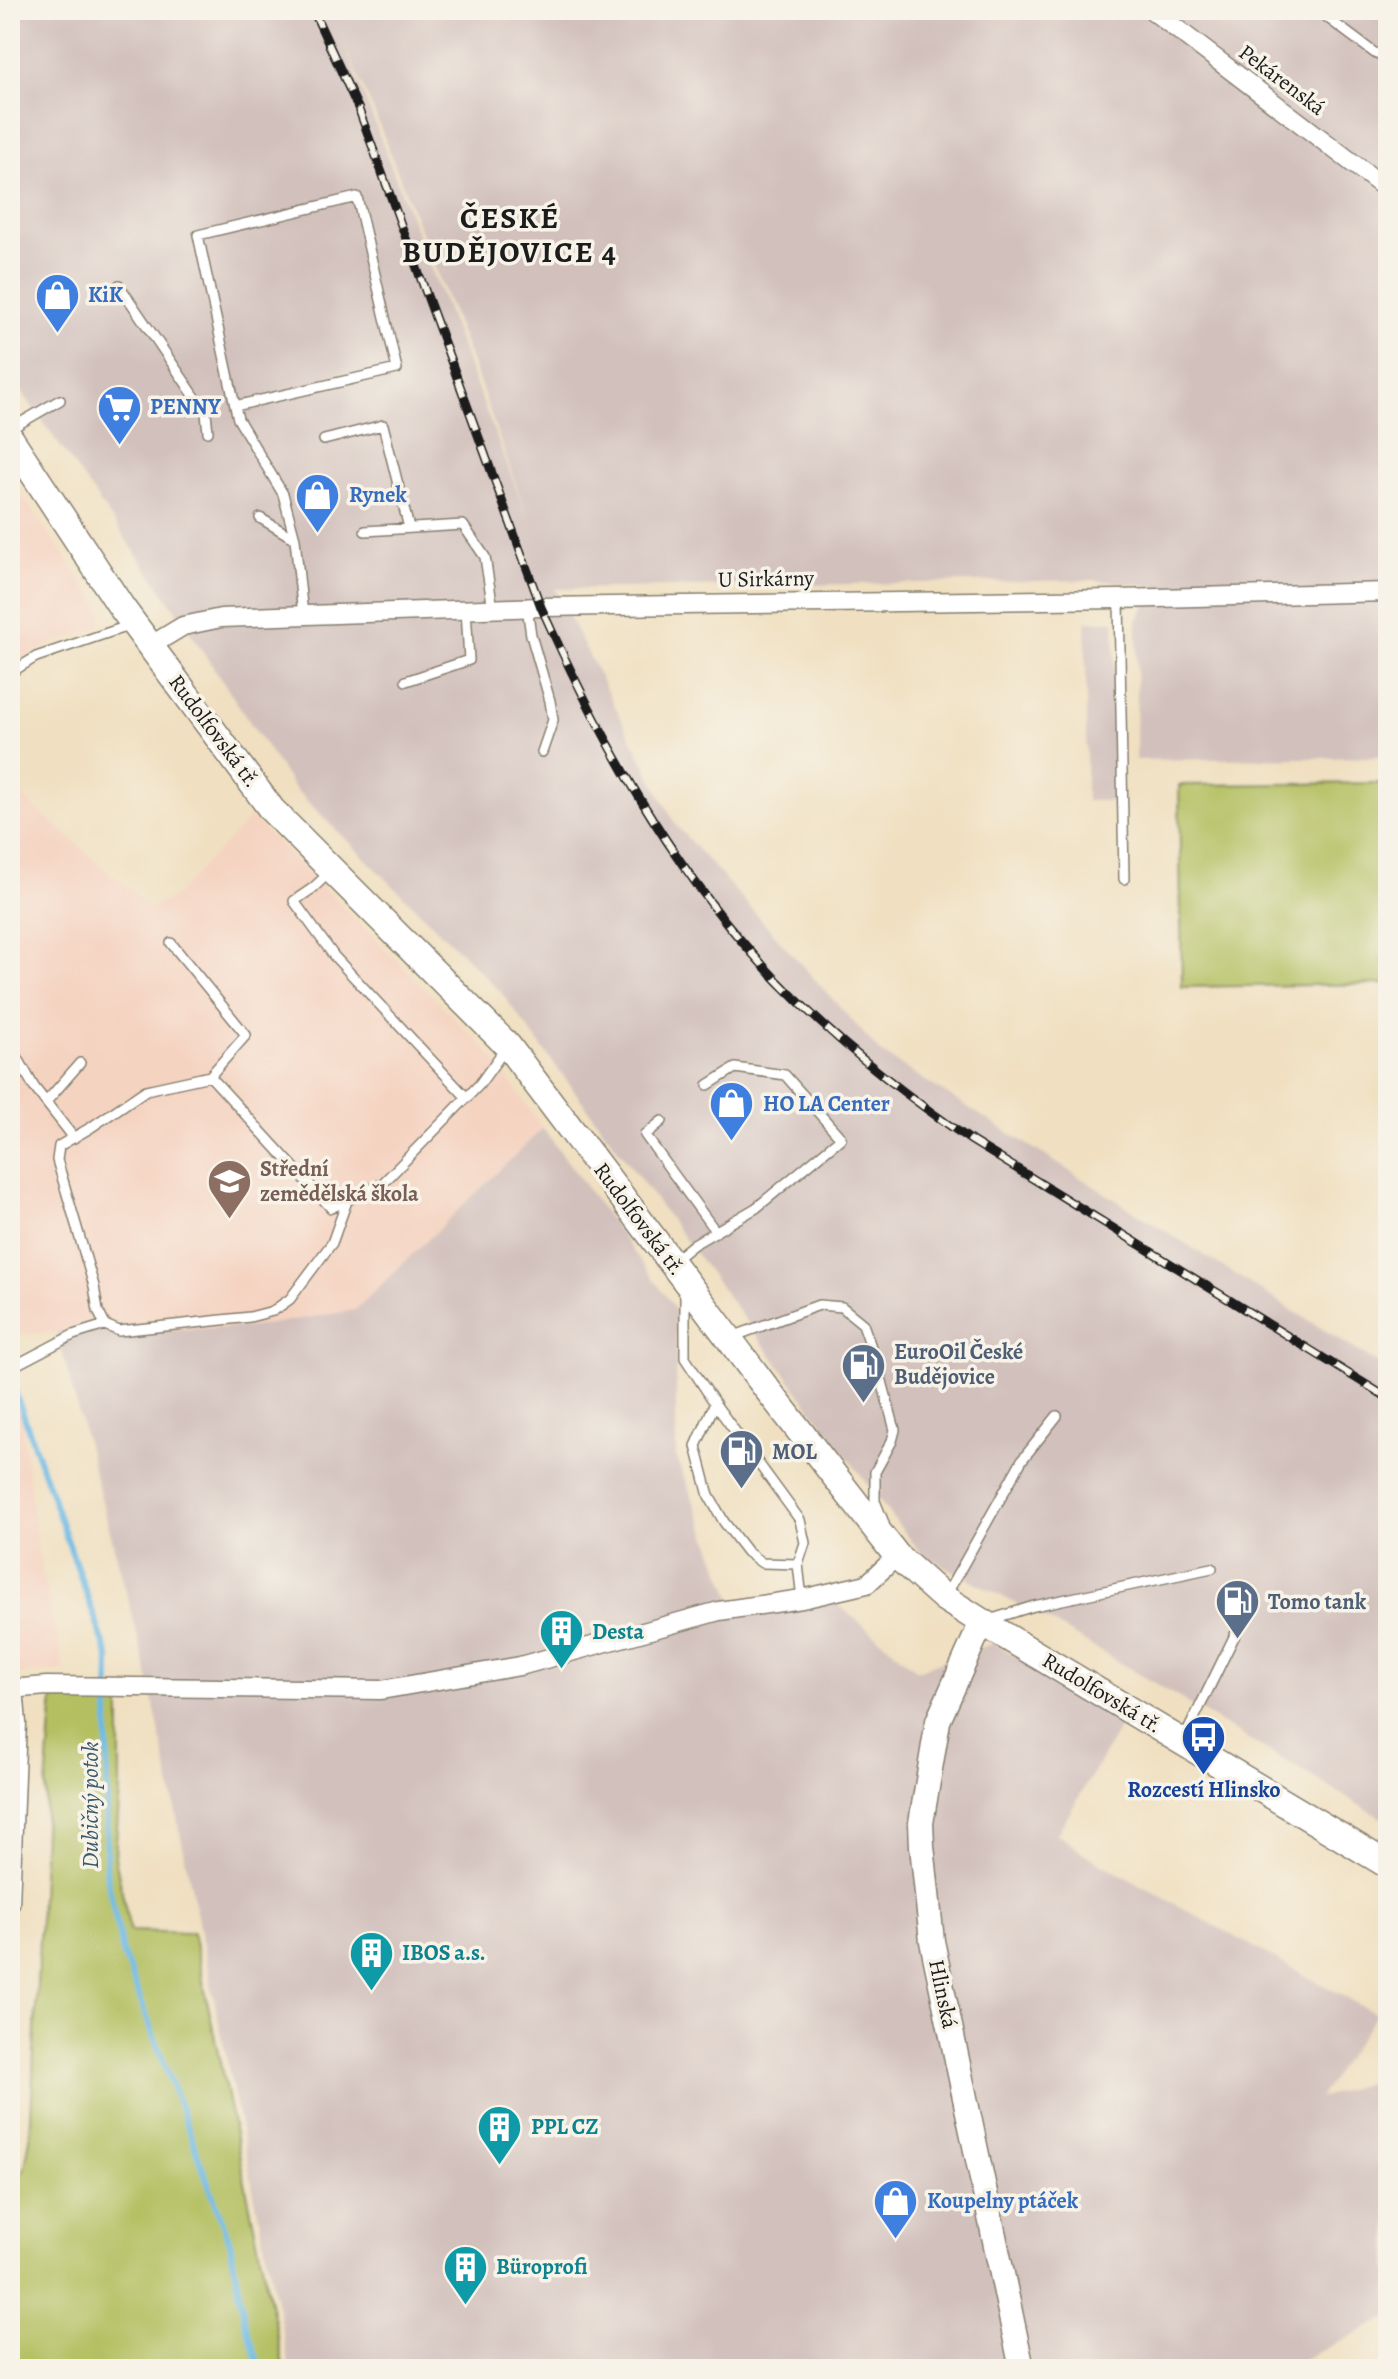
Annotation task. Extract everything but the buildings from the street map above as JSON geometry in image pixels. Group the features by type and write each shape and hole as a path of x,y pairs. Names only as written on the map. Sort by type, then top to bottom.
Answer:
{"main road":[{"name":"Rudolfovská tř.","path":"10,438 134,624 272,810 508,1046 897,1556 944,1598 982,1622 1388,1865"}],"street":[{"name":"Pekárenská","path":"1152,10 1387,187"},
{"name":"U Sirkárny","path":"150,646 183,626 211,620 303,615 527,607 1388,592"},
{"path":"10,1904 17,1723 12,1689 47,1686 381,1690 520,1666 719,1611 802,1599 867,1584 897,1556"},
{"name":"Hlinská","path":"982,1622 938,1721 921,1823 922,1846 932,1941 1022,2369"}],"lane":[{"path":"1317,10 1376,54 1388,55"},
{"path":"235,406 397,369 357,197 198,235 235,406 238,419 283,494 295,539 303,615"},
{"path":"119,285 206,413 208,432"},
{"path":"10,429 60,400"},
{"path":"324,440 383,425 409,528"},
{"path":"260,518 295,539"},
{"path":"365,531 463,525 485,557 493,609"},
{"path":"1119,599 1124,879"},
{"path":"527,607 553,720 542,752"},
{"path":"406,681 469,660 466,609"},
{"path":"10,673 36,657 134,624"},
{"path":"331,870 294,901 334,956 467,1098"},
{"path":"171,943 246,1035 210,1076 146,1090 59,1146 57,1160 94,1286 98,1311 105,1325 119,1331 250,1317 273,1311 290,1299 332,1243 347,1201"},
{"path":"10,1044 34,1087 74,1138"},
{"path":"210,1076 331,1208 382,1184 467,1098 508,1046"},
{"path":"46,1102 80,1063"},
{"path":"708,1085 735,1068 785,1075 841,1138 756,1208 716,1232 678,1271 685,1358 800,1520 805,1543 798,1564 802,1599"},
{"path":"662,1121 645,1135 716,1232"},
{"path":"729,1339 819,1305 842,1307 863,1324 895,1430 875,1472 875,1501 897,1556"},
{"path":"14,1366 73,1335 105,1325"},
{"path":"715,1403 696,1446 709,1496 747,1552 762,1563 798,1564"},
{"path":"944,1598 1022,1460 1057,1416"},
{"path":"982,1622 1034,1606 1212,1568"},
{"path":"1183,1742 1254,1596"}],"shaded area":[{"path":"10,10 1388,10 1388,757 1136,760 1137,620 1156,586 1093,580 555,589 675,824 881,1053 1388,1370 1388,1822 1053,1623 923,1555 500,991 293,787 162,590 10,375","holes":["344,44 376,117 477,376 532,529"]},
{"path":"10,478 103,612 100,626 10,665"},
{"path":"1086,621 1114,621 1117,801 1086,801"},
{"name":"Střední zemědělská škola","path":"10,785 150,908 175,896 251,816 487,1050 543,1128 353,1313 252,1327 11,1334 38,1552 64,1670 10,1676"},
{"path":"543,1128 676,1310 676,1456 733,1601 829,1597 917,1670 994,1643 1123,1722 1057,1834 1091,1858 1376,2014 1319,2098 1374,2081 1388,2095 1388,2318 1284,2369 290,2369 147,1671 57,1332 252,1327 355,1310"}],"green space":[{"path":"1388,783 1388,984 1182,987 1179,785"},
{"path":"53,1696 120,1700 120,1788 115,1857 130,1931 193,1933 284,2369 10,2369 10,2181 24,2171 30,2139"}],"waterway":[{"name":"Dubičný potok","path":"10,1377 109,1658 106,1871 122,1950 230,2242 244,2318 260,2369"}],"railway":[{"path":"313,10 359,110 541,607 593,714 652,819 721,917 760,962 822,1024 927,1109 972,1141 1388,1398"}],"place":[{"name":"KiK","path":"57,334"},
{"name":"PENNY","path":"119,446"},
{"name":"Rynek","path":"318,534"},
{"name":"HO LA Center","path":"732,1143"},
{"name":"Střední zemědělská škola","path":"229,1221"},
{"name":"EuroOil České Budějovice","path":"863,1404"},
{"name":"MOL","path":"741,1491"},
{"name":"Tomo tank","path":"1237,1641"},
{"name":"Desta","path":"561,1671"},
{"name":"Rozcestí Hlinsko","path":"1204,1776"},
{"name":"IBOS a.s.","path":"371,1992"},
{"name":"PPL CZ","path":"500,2166"},
{"name":"Koupelny ptáček","path":"896,2240"},
{"name":"Büroprofi","path":"465,2306"}],"district":[{"name":"ČESKÉ BUDĚJOVICE 4","path":"510,235"}]}
